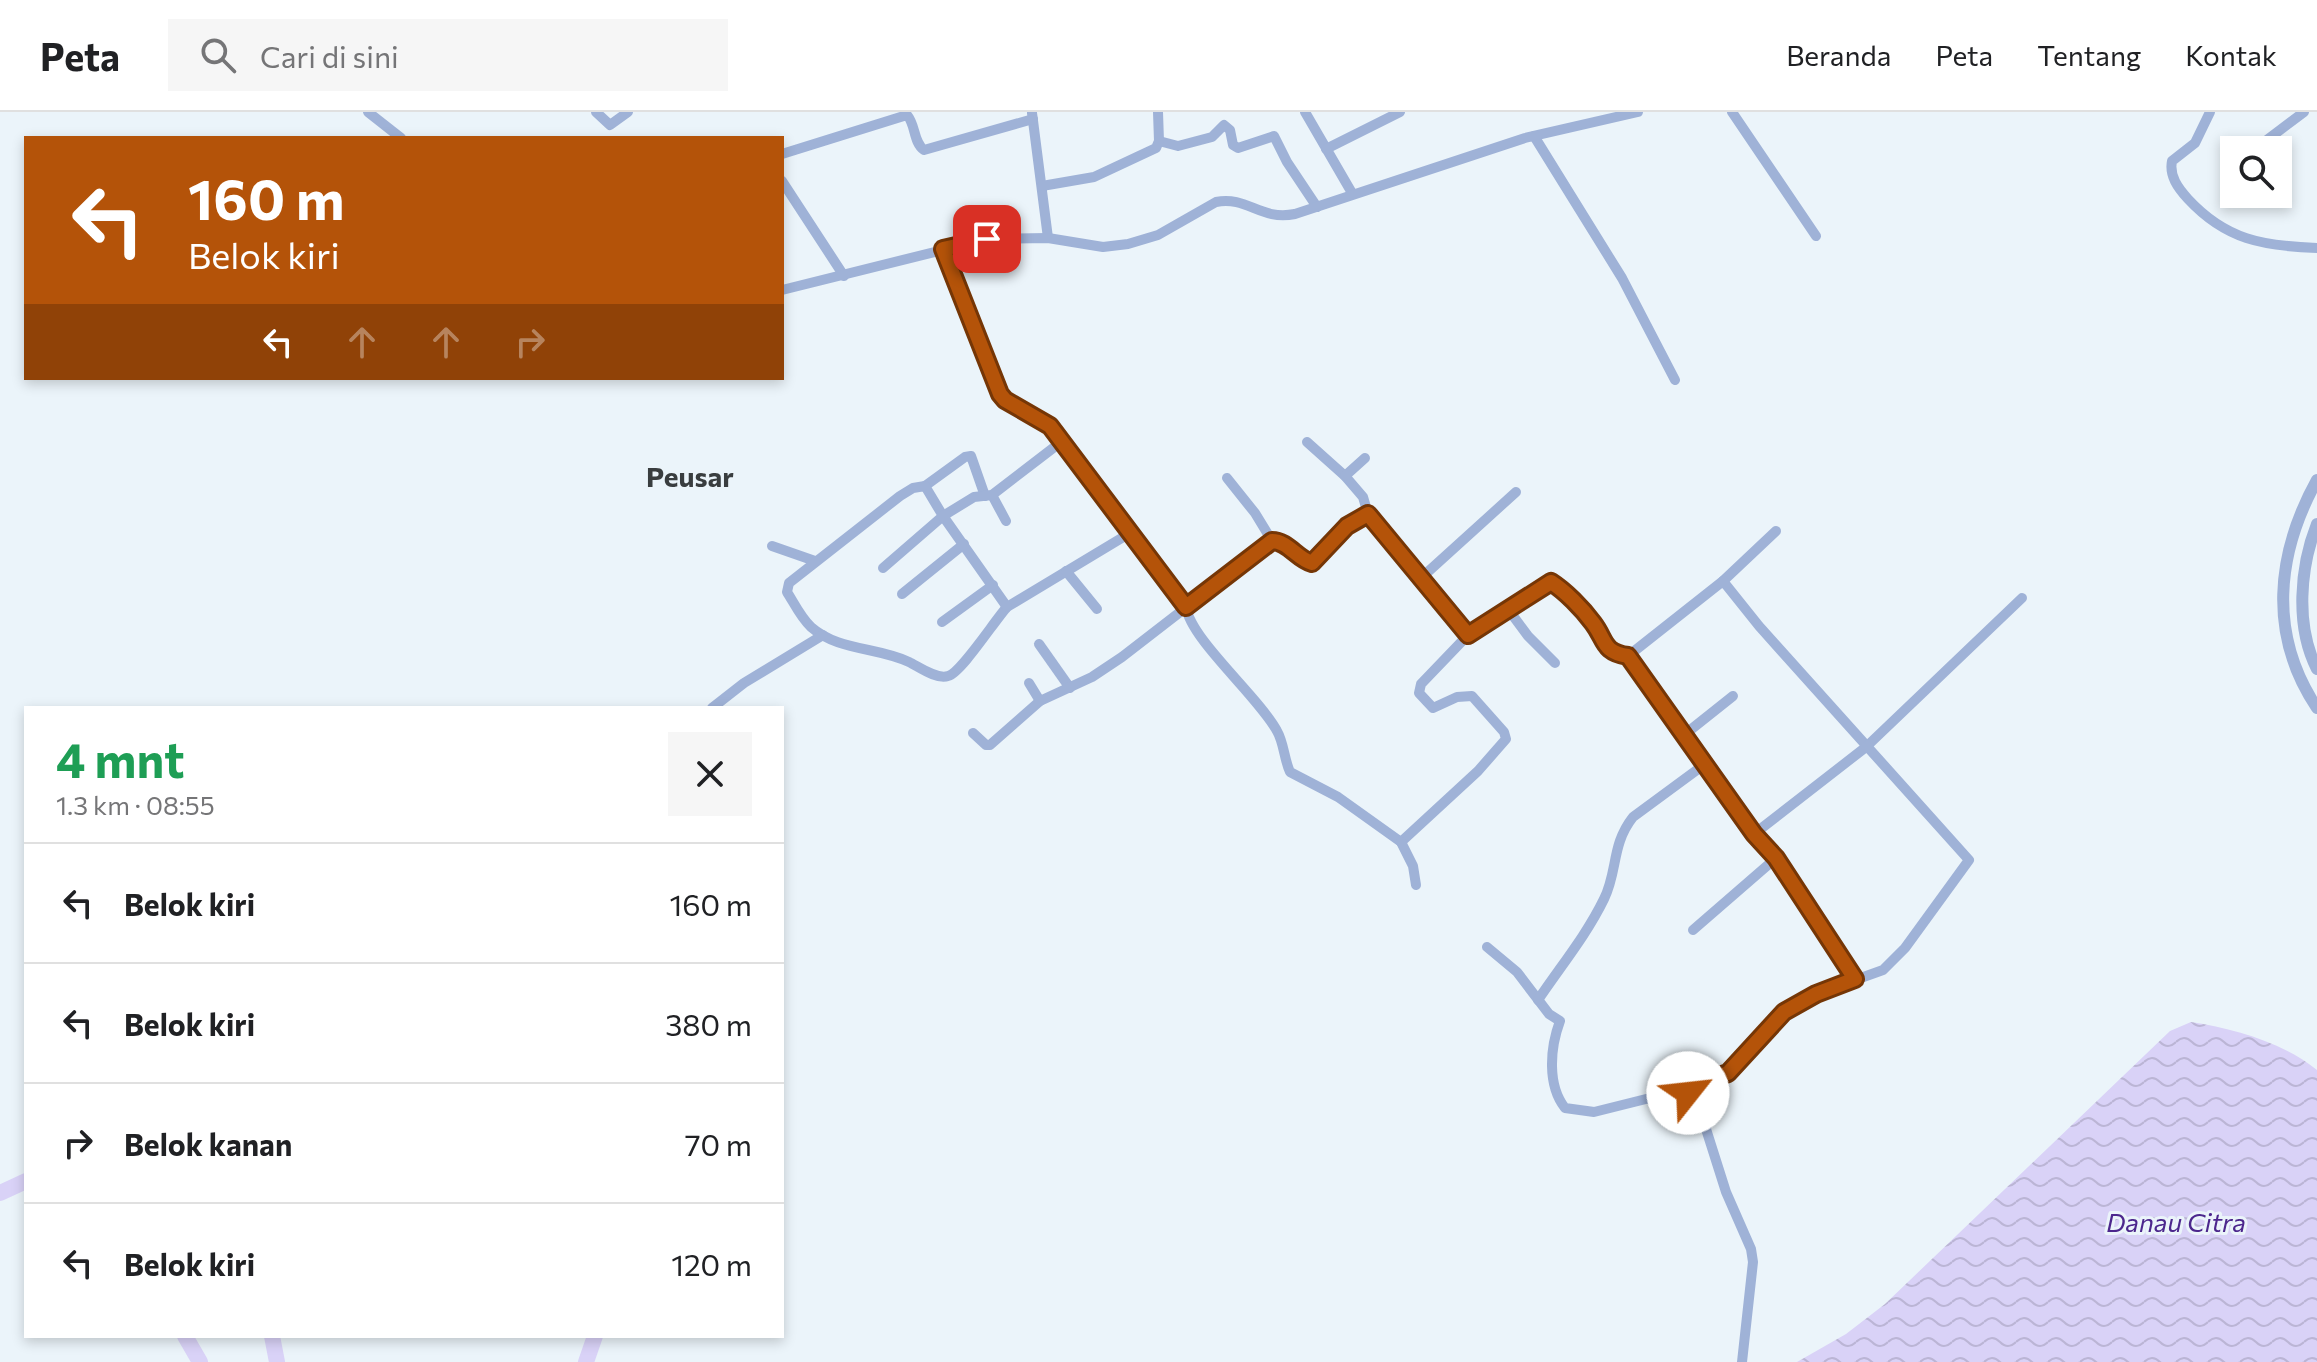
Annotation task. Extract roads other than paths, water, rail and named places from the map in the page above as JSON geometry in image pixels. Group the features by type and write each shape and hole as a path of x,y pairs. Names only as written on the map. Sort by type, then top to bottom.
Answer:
{"street":[{"path":"368,112 398,136"},
{"path":"596,112 610,125 628,112"},
{"path":"1042,186 1094,177 1156,148 1159,141 1158,112"},
{"path":"1305,112 1352,193"},
{"path":"1326,149 1400,112"},
{"path":"784,290 987,239 1048,238 1103,247 1144,240 1216,202 1226,200 1280,217 1534,136 1638,112"},
{"path":"1732,112 1816,236"},
{"path":"2210,112 2195,143 2172,161 2170,169 2182,192 2204,216 2246,239 2274,246 2317,248"},
{"path":"2272,136 2304,112"},
{"path":"784,153 906,114 912,122 918,145 924,150 1033,115 1048,238"},
{"path":"1159,141 1174,146 1189,143 1212,137 1224,125 1230,130 1233,145 1238,148 1274,136 1317,207"},
{"path":"1534,136 1622,278 1675,380"},
{"path":"784,184 844,276"},
{"path":"943,249 1000,394 1019,409 1042,419 1061,442 1186,607 1194,627 1277,731 1290,772 1338,797 1401,842 1413,866 1416,885"},
{"path":"883,568 943,516 974,497 988,495 1061,442"},
{"path":"1307,442 1363,497 1368,514 1468,635"},
{"path":"1006,521 988,495 974,459 965,457 925,486 913,488 900,496 852,531 837,547 789,583 787,592 810,626 823,635 868,652 903,659 939,676 948,677 959,670 991,624 1007,607 1130,533"},
{"path":"1345,476 1365,458"},
{"path":"1227,478 1255,513 1272,541 1284,544 1295,555 1312,563 1347,526 1368,514"},
{"path":"2314,698 2295,669 2288,643 2283,586 2292,532 2317,480"},
{"path":"925,486 1007,607"},
{"path":"1420,579 1516,492"},
{"path":"2317,524 2305,564 2303,586 2308,639 2317,669"},
{"path":"1628,656 1723,581 1776,531"},
{"path":"973,733 990,745 1040,701 1070,688 1122,657 1272,541"},
{"path":"902,594 964,544"},
{"path":"772,546 815,561"},
{"path":"1066,571 1097,609"},
{"path":"1706,1129 1712,1091 1784,1012 1816,994 1883,970 1905,948 1969,860 1866,747 1723,581"},
{"path":"1401,842 1478,771 1506,739 1504,732 1472,696 1457,697 1433,708 1419,693 1425,679 1468,635 1548,582 1553,582 1594,624 1606,647 1615,654 1628,656 1754,834 1776,858 1855,979"},
{"path":"942,622 993,585"},
{"path":"1754,834 1866,747 2022,598"},
{"path":"1508,609 1528,636 1555,663"},
{"path":"715,706 744,683 823,635"},
{"path":"1039,644 1070,688"},
{"path":"1029,683 1040,701"},
{"path":"1684,735 1733,696"},
{"path":"1538,1000 1574,951 1604,899 1618,839 1625,826 1705,764"},
{"path":"1693,930 1776,858"},
{"path":"1487,947 1517,972 1552,1017 1560,1021 1554,1048 1552,1083 1565,1108 1594,1112 1690,1088 1728,1073"},
{"path":"1690,1088 1689,1102 1706,1129 1726,1192 1751,1249 1753,1278 1742,1362"}],"water":[{"name":"Danau Citra","path":"2191,1022 2273,1044 2317,1070 2317,1362 1797,1362 1846,1334 1885,1304 2170,1031"}],"waterway":[{"path":"0,1193 24,1182"},
{"path":"186,1338 200,1362"},
{"path":"272,1338 277,1362"},
{"path":"586,1362 594,1338"}],"district":[{"name":"Peusar","path":"690,476"}]}
